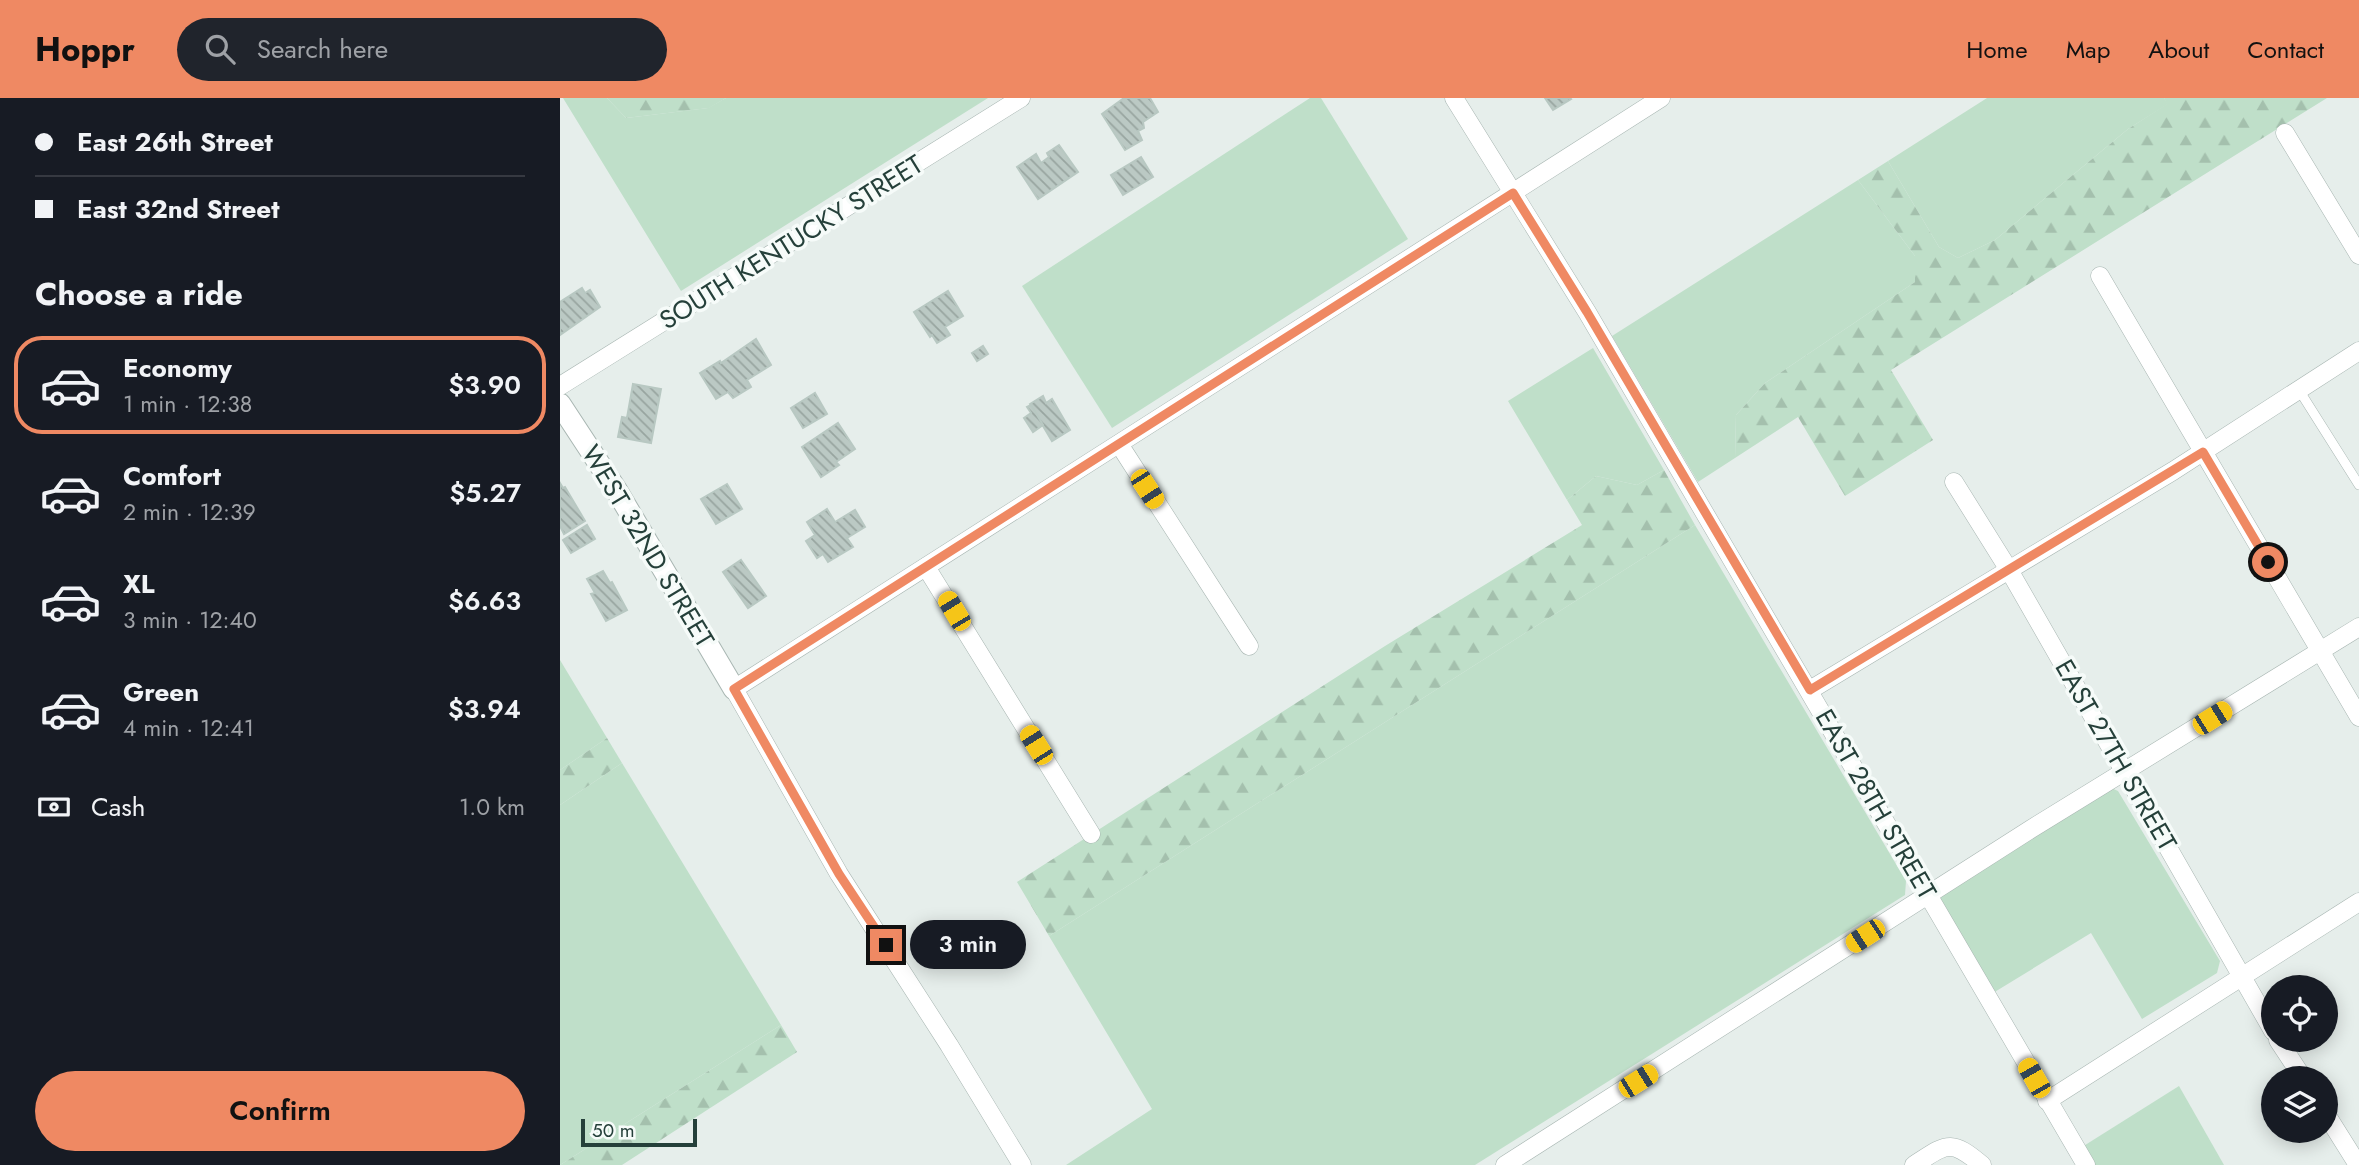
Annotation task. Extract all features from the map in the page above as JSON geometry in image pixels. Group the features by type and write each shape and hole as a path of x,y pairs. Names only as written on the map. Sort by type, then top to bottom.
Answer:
{"street":[{"name":"SOUTH KENTUCKY STREET","path":"560,386 1021,98"},
{"name":"EAST 28TH STREET","path":"1454,98 1587,312 2086,1165"},
{"path":"1022,1165 839,874 734,689 1661,98"},
{"path":"2285,133 2359,255"},
{"path":"2101,276 2359,717"},
{"path":"1810,690 2203,452 2359,351"},
{"name":"WEST 32ND STREET","path":"560,404 617,491 734,689"},
{"path":"1119,444 1249,646"},
{"name":"EAST 27TH STREET","path":"1954,482 2009,570 2261,1010"},
{"path":"926,567 1091,834"},
{"path":"1505,1165 2125,771 2359,627"},
{"path":"2047,1101 2359,902"},
{"path":"2338,1133 2358,1165"},
{"path":"1914,1165 1942,1147 1961,1148 1982,1165"}],"lane":[{"path":"2299,390 2359,485"}],"green space":[{"path":"563,98 607,98 626,118 708,108 726,98 988,98 681,291"},
{"path":"607,98 726,98 709,108 626,118"},
{"path":"1310,98 1321,98 1408,239 1112,428 1022,286"},
{"path":"1987,98 2164,98 2168,104 2128,129 1995,240 1958,258 1939,247 1888,161"},
{"path":"2164,98 2327,98 1891,370 1933,440 1845,496 1798,417 1735,458 1736,415 1765,383 1915,282 1915,256 1858,180 1888,161 1939,247 1958,258 1995,240 2128,129 2167,104"},
{"path":"1858,180 1915,256 1915,282 1765,383 1736,415 1735,458 1698,482 1612,336"},
{"path":"1593,348 1664,470 1637,485 1596,476 1567,500 1508,401"},
{"path":"1664,470 1695,525 1049,936 1017,882 1385,646 1582,525 1567,500 1596,476 1637,485"},
{"path":"1695,525 1906,881 1905,895 1475,1165 1066,1165 1152,1109 1049,936"},
{"path":"560,660 607,738 560,770"},
{"path":"607,738 622,763 560,805 560,770"},
{"path":"622,763 781,1025 560,1165 560,805"},
{"path":"2107,786 2118,791 2220,961 2217,973 2142,1019 2091,933 1993,993 1939,901 1945,891"},
{"path":"781,1025 797,1052 622,1165 560,1165"},
{"path":"2179,1086 2224,1165 2094,1165 2082,1147"}],"building":[{"path":"1124,98 1150,98 1158,112 1143,122 1144,128 1138,131 1142,140 1125,150 1102,114"},
{"path":"1545,98 1570,98 1571,99 1553,110"},
{"path":"1059,145 1078,172 1038,199 1017,167 1036,154 1041,163 1049,157 1047,153"},
{"path":"1141,157 1153,177 1123,195 1111,175"},
{"path":"582,288 585,293 590,290 600,307 560,335 560,302"},
{"path":"948,291 963,316 945,327 950,335 937,343 914,312"},
{"path":"756,339 771,365 747,380 751,387 733,398 728,392 716,399 700,373 720,361 721,363"},
{"path":"983,346 988,354 977,361 972,353"},
{"path":"633,384 661,389 651,443 618,437 622,417 627,418"},
{"path":"815,393 827,414 803,428 791,408"},
{"path":"1043,396 1046,403 1052,399 1070,430 1052,441 1030,404"},
{"path":"1031,405 1043,425 1033,432 1024,418 1031,413 1027,407"},
{"path":"838,423 855,449 836,462 839,465 821,477 802,447"},
{"path":"560,483 585,521 564,534 560,526"},
{"path":"727,484 742,509 716,524 701,499"},
{"path":"827,509 835,522 855,510 865,527 847,538 853,547 828,562 823,554 817,558 806,541 815,535 807,522"},
{"path":"587,525 595,539 571,553 563,540"},
{"path":"741,560 766,596 748,608 723,572"},
{"path":"603,571 627,610 606,621 591,594 595,593 587,579"}],"route":[{"path":"886,945 839,874 734,689 1513,193 1587,312 1810,690 2203,452 2268,562"}]}
